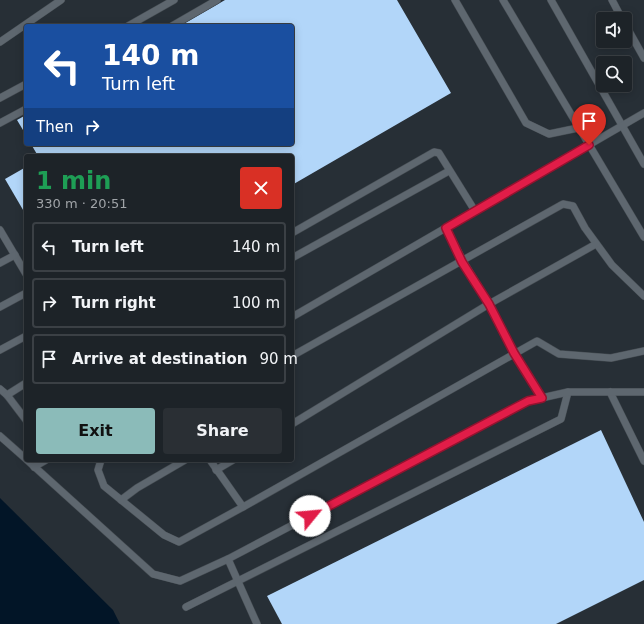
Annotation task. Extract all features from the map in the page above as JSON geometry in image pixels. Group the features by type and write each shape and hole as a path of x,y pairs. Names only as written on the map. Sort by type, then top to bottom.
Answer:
{"lane":[{"path":"26,24 61,0"},
{"path":"132,24 174,0"},
{"path":"175,24 217,0"},
{"path":"455,0 526,123 549,134 578,128"},
{"path":"503,0 644,237"},
{"path":"551,0 644,164"},
{"path":"612,0 618,12"},
{"path":"0,42 24,25"},
{"path":"632,37 644,58"},
{"path":"0,98 24,85"},
{"path":"0,123 24,109"},
{"path":"294,316 644,113"},
{"path":"294,232 434,152 439,153 474,211"},
{"path":"294,257 449,170"},
{"path":"294,355 563,204 573,206 596,244 612,265 644,296"},
{"path":"446,228 462,262 489,304 514,353 542,398"},
{"path":"0,230 24,271"},
{"path":"294,423 489,304 596,244"},
{"path":"0,263 15,255"},
{"path":"0,308 24,294"},
{"path":"0,350 24,337"},
{"path":"100,462 98,470 104,486 164,535 179,542 537,340 559,354 611,358 644,351"},
{"path":"8,395 24,384"},
{"path":"0,389 8,395 24,417"},
{"path":"186,607 561,419 568,392"},
{"path":"28,462 154,574 180,581 228,559 528,401 568,392 644,392"},
{"path":"610,392 644,460"},
{"path":"0,436 24,458"},
{"path":"34,467 43,462"},
{"path":"121,500 137,488 182,462"},
{"path":"211,462 243,507"},
{"path":"216,470 230,462"},
{"path":"228,559 257,624"}],"water":[{"path":"0,498 113,610 120,624 0,624"}],"building":[{"path":"225,0 397,0 451,93 294,184 294,154 37,154 32,146 294,146 294,24 183,24"},
{"path":"24,116 24,132 17,120"},
{"path":"24,168 24,212 5,179"},
{"path":"601,430 644,522 644,580 556,624 282,624 267,596"}],"route":[{"path":"310,516 528,401 542,398 514,353 489,304 462,262 446,228 589,145"}]}
